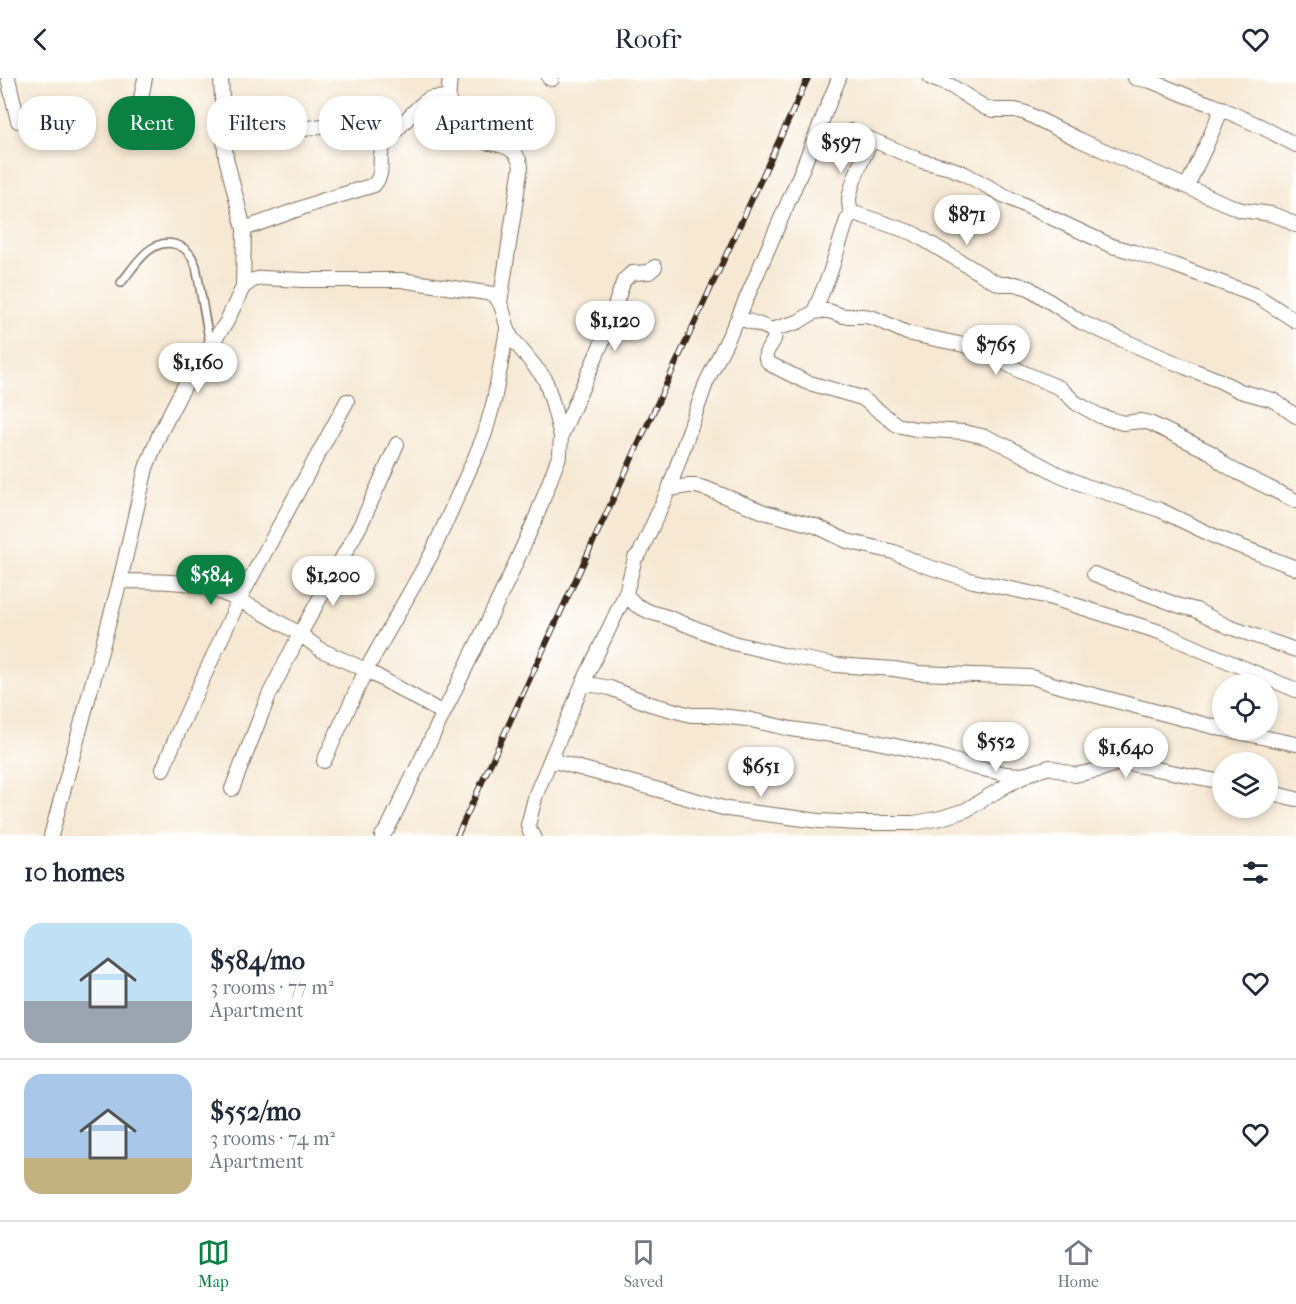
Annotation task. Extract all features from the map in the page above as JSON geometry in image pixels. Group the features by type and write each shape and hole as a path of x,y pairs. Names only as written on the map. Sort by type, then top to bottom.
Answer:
{"street":[{"path":"8,78 18,121"},
{"path":"141,96 145,78"},
{"path":"221,78 222,96"},
{"path":"448,96 450,78"},
{"path":"534,836 528,825 536,794 583,683 626,593 635,558 640,553 669,489 706,383 738,318 839,78"},
{"path":"931,78 951,86 984,107 993,110 1026,112 1080,140 1241,210 1271,214 1296,225"},
{"path":"1135,78 1165,86 1222,108 1296,145"},
{"path":"1187,186 1222,108"},
{"path":"402,125 414,112"},
{"path":"851,130 922,161 963,173 1005,196 1112,246 1174,265 1257,296 1296,321"},
{"path":"852,214 849,197 864,154 872,140"},
{"path":"51,836 120,581 146,468 180,393 226,323 243,287 244,229 226,150"},
{"path":"244,229 318,202 374,185 382,170 382,150"},
{"path":"500,303 521,166 516,155 508,150"},
{"path":"814,312 830,273 847,220 852,214"},
{"path":"852,214 913,233 993,281 1029,288 1081,322 1240,391 1273,400 1296,416"},
{"path":"561,436 603,340 624,280 632,273 649,272 655,267"},
{"path":"243,287 262,278 401,280 488,293 497,297 507,330 545,379 552,400 561,436 560,454 535,520 388,828 382,836"},
{"path":"771,330 798,322 814,312 826,311 843,316 874,318 907,333 964,345 1060,388 1076,403 1100,416 1123,423 1141,421 1150,423 1212,453 1222,463 1237,472 1296,501"},
{"path":"738,318 774,333 775,338 766,354 767,362 806,382 862,398 897,425 915,429 964,432 986,437 1086,486 1160,510 1216,537 1296,568"},
{"path":"324,761 366,670 430,555 476,455 494,401 507,330"},
{"path":"163,769 239,600 347,401"},
{"path":"232,789 269,695 361,524 397,444"},
{"path":"669,489 696,486 764,512 816,526 847,541 901,555 923,566 1004,589 1049,597 1163,633 1296,690"},
{"path":"1094,574 1196,610 1229,627 1296,650"},
{"path":"120,581 172,582 194,585 239,600 300,634 321,650 366,670 443,713"},
{"path":"626,593 636,605 650,612 733,643 783,655 836,665 939,675 1032,677 1212,726"},
{"path":"583,683 610,688 650,704 691,715 747,719 791,729 910,749 1006,774 1030,774"},
{"path":"1277,740 1296,744"},
{"path":"551,760 727,809 819,821 860,823 914,823 940,818 966,810 1007,785 1050,768 1075,775 1121,762 1212,780"},
{"path":"1278,794 1296,799"}],"lane":[{"path":"120,284 156,245 165,242 172,243 187,250 196,266 210,347"}],"railway":[{"path":"457,836 808,78"}]}
